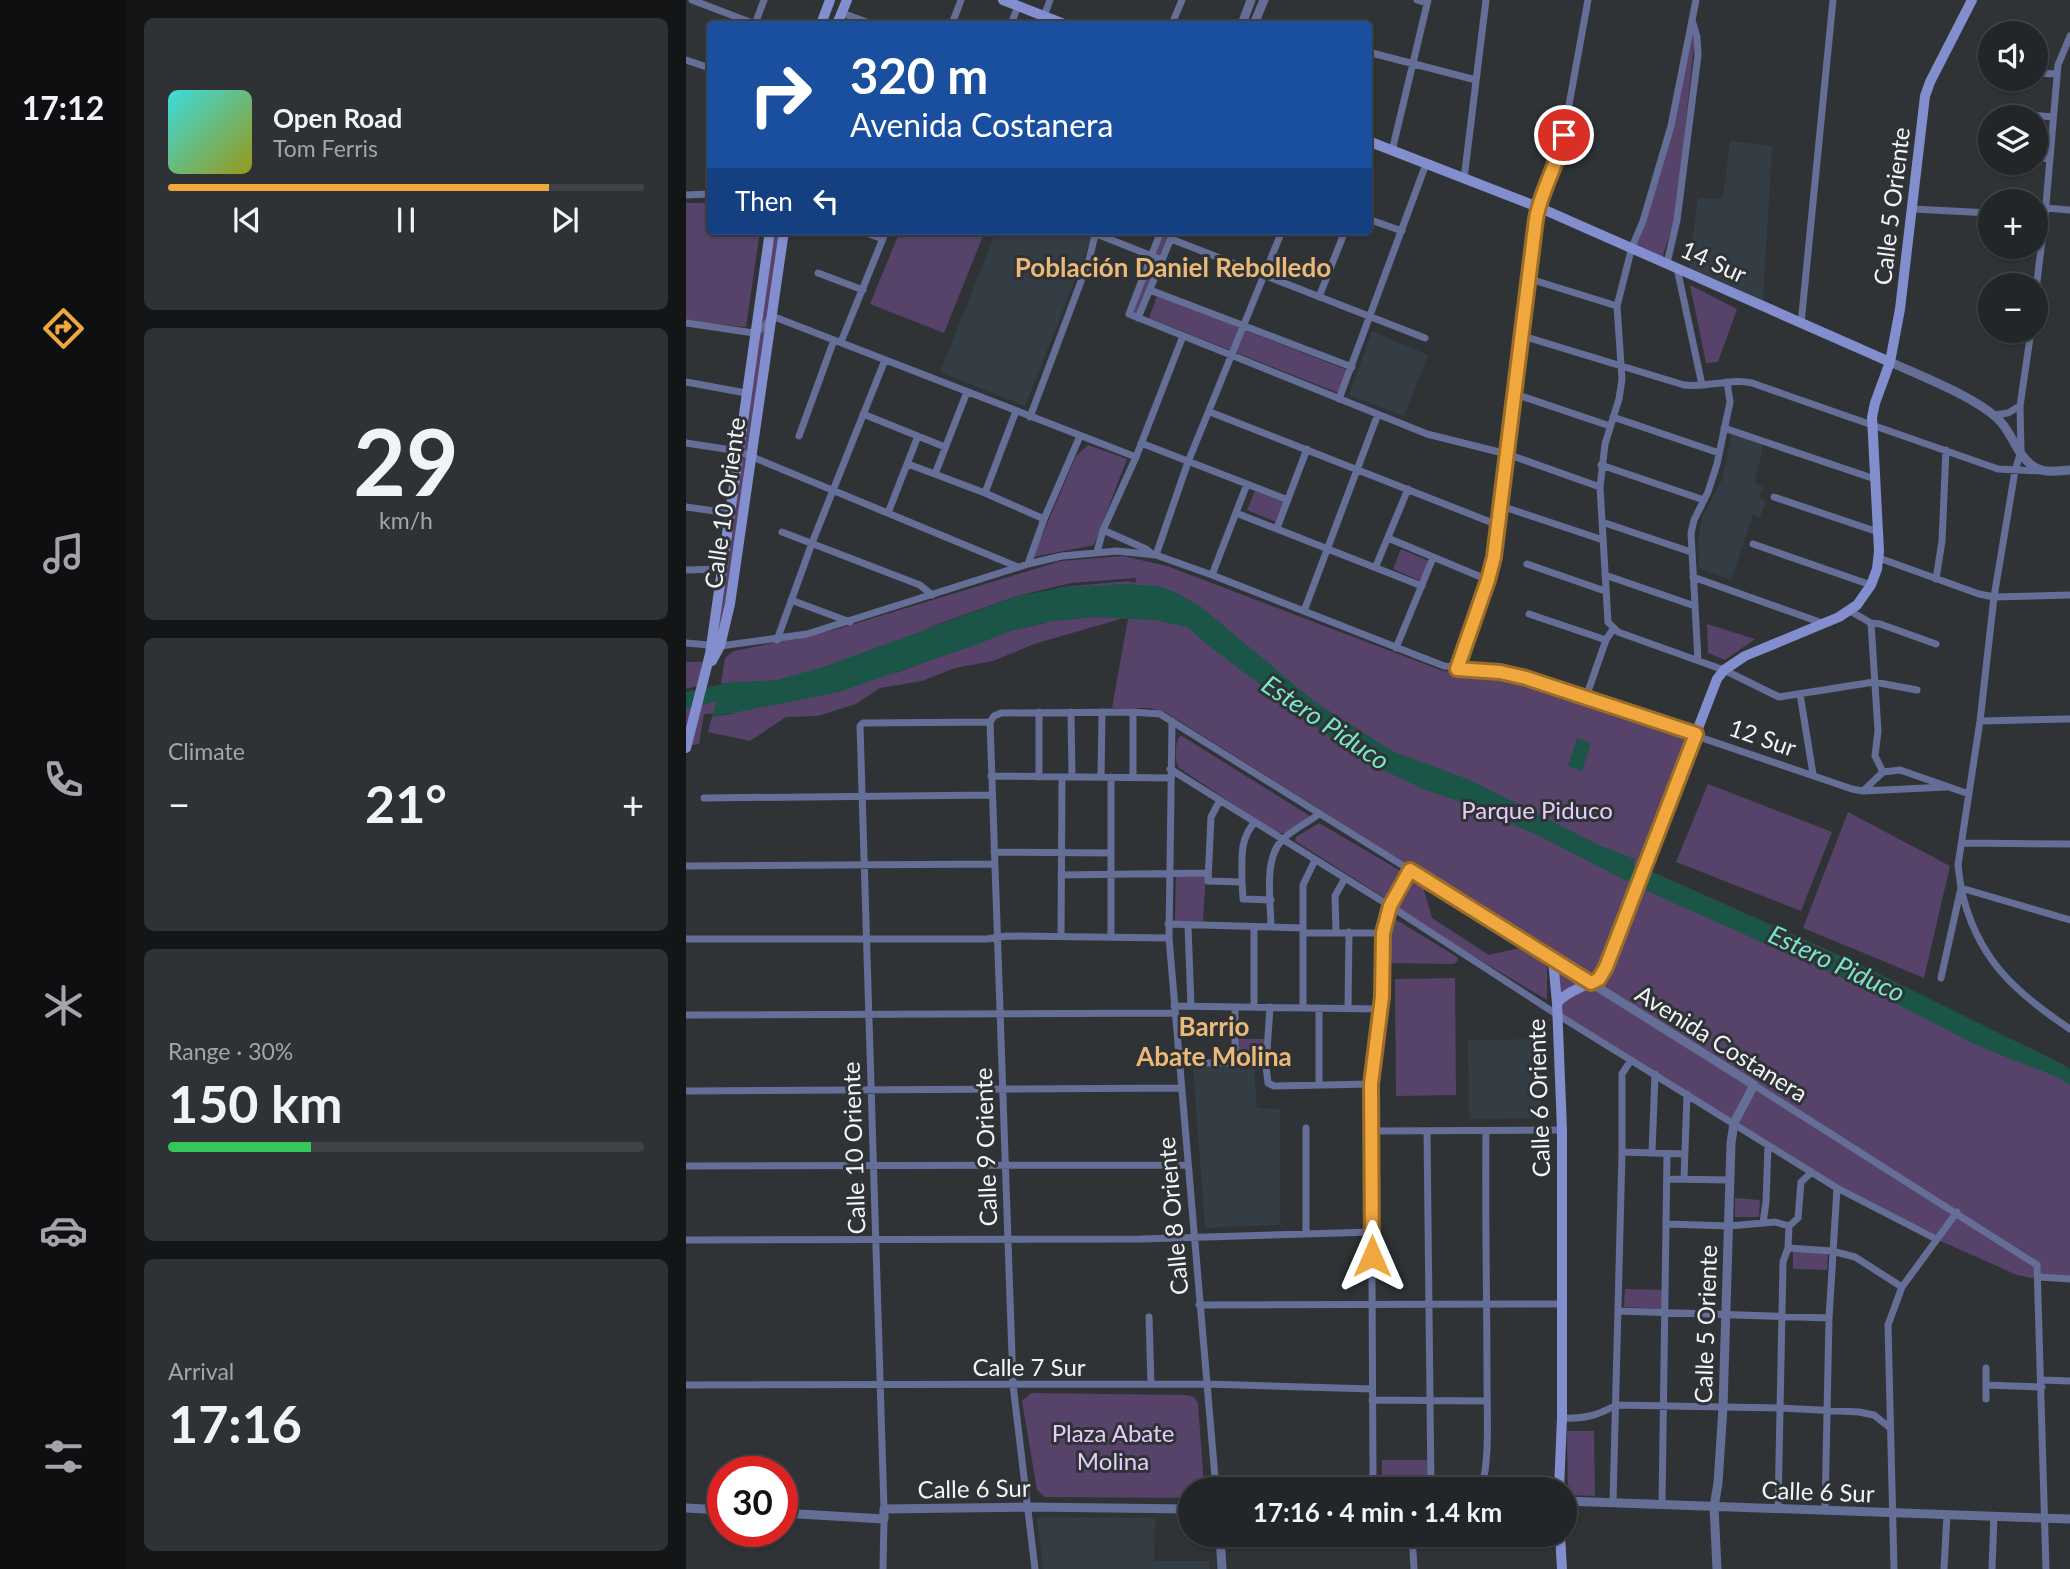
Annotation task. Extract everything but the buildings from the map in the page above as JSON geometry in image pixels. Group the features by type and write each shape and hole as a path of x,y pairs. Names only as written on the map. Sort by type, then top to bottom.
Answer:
{"main road":[{"path":"822,21 830,0"},
{"path":"838,21 847,0"},
{"path":"1003,0 1056,21"},
{"name":"Calle 5 Oriente","path":"1872,424 1875,403 1890,362 1900,309 1928,88 1972,0"},
{"name":"14 Sur","path":"1372,143 1538,207 1890,362"},
{"name":"Calle 10 Oriente","path":"716,646 729,513 769,235"},
{"name":"Calle 10 Oriente","path":"686,748 707,670 730,604 784,235"},
{"path":"1724,670 1745,656 1825,624 1850,611 1871,585 1879,558 1872,424"},
{"name":"Calle 6 Oriente","path":"1560,1477 1562,1130 1557,1008 1564,995 1599,979 1606,967 1712,691 1724,670"},
{"path":"1553,960 1557,1008"},
{"path":"1561,1547 1562,1569"}],"street":[{"path":"692,0 747,21"},
{"path":"756,21 764,0"},
{"path":"953,21 961,0"},
{"path":"1044,16 1050,0"},
{"path":"1173,21 1182,0"},
{"path":"1243,21 1251,0"},
{"path":"1258,21 1264,0"},
{"path":"1392,151 1428,1 1417,0"},
{"path":"1464,179 1486,0"},
{"path":"1457,669 1488,580 1499,525 1538,207 1561,149 1588,0"},
{"path":"1696,0 1671,126 1643,221 1632,247 1617,306 1622,368 1620,393 1601,465 1600,487 1608,622 1613,629 1724,670 1779,697 1874,682 1917,690"},
{"path":"1801,324 1833,0"},
{"path":"1012,21 1018,6"},
{"path":"842,13 864,21"},
{"path":"1692,19 1698,37 1698,55 1672,265 1702,386"},
{"path":"2047,189 2058,65 2070,36"},
{"path":"1372,53 1476,80"},
{"path":"686,60 707,67"},
{"path":"2048,74 2057,74"},
{"path":"2048,117 2052,117"},
{"path":"1339,398 1426,164"},
{"path":"686,195 707,194"},
{"path":"1913,209 1978,212"},
{"path":"2048,212 2070,210"},
{"path":"1372,220 1402,231"},
{"path":"799,436 885,235"},
{"path":"1030,417 1089,260 1093,235"},
{"path":"1100,235 1162,260"},
{"path":"1160,235 1129,314 1439,438 1507,454 1600,487"},
{"path":"1138,318 1172,235 1424,338"},
{"path":"1154,555 1188,463 1280,235"},
{"path":"1319,297 1343,235"},
{"path":"818,272 863,290"},
{"path":"1530,279 1617,306"},
{"path":"1150,290 1352,367"},
{"path":"686,323 754,333 764,327 772,316 1136,457"},
{"path":"1097,552 1103,530 1136,457 1183,336"},
{"path":"1522,336 1677,384 1702,386 1727,382 1752,383 1998,469 2070,470"},
{"path":"2029,343 2020,406 2021,451 2015,471 1994,597 1980,721 1958,865 1967,916 1978,941 2001,972 2033,1004 2070,1029"},
{"path":"778,640 812,543 885,360"},
{"name":"14 Sur","path":"1890,362 1969,399 1994,415 2005,426 2021,451"},
{"path":"686,382 746,393"},
{"path":"1698,660 1691,552 1692,527 1719,453 1730,402 1727,382"},
{"path":"935,474 967,392"},
{"path":"1515,394 1719,453"},
{"path":"1994,415 2008,413 2020,406"},
{"path":"985,493 1016,411"},
{"path":"1210,412 1499,525"},
{"path":"863,415 945,447"},
{"path":"1304,611 1378,415"},
{"path":"1724,428 1875,479"},
{"path":"888,513 918,436"},
{"path":"1028,564 1044,519 1080,436"},
{"path":"686,443 738,451 1018,568"},
{"path":"1141,443 1287,500"},
{"path":"1277,528 1307,449"},
{"path":"1936,579 1942,541 1946,450"},
{"path":"2021,451 2032,466 2046,471"},
{"path":"908,464 1044,519"},
{"path":"1601,465 1704,500"},
{"path":"1212,575 1247,484"},
{"path":"1376,566 1408,489"},
{"path":"1774,497 1878,532"},
{"path":"1501,506 1603,540"},
{"path":"686,507 729,513"},
{"path":"1236,513 1422,586"},
{"path":"1602,522 1691,552"},
{"path":"1103,530 1154,555"},
{"path":"782,531 920,585 932,595"},
{"path":"1388,538 1488,580"},
{"path":"1753,544 1871,585"},
{"path":"686,643 716,646 778,640 850,622 1028,564 1062,556 1117,551 1154,555"},
{"name":"12 Sur","path":"1154,555 1457,669 1500,672 1586,697 1863,791"},
{"path":"1396,648 1433,558"},
{"path":"1879,558 1971,592 1994,597 2070,595"},
{"path":"1527,564 1605,591"},
{"path":"686,570 722,569"},
{"path":"1605,575 1695,606"},
{"path":"1693,577 1825,624"},
{"path":"792,600 850,622"},
{"path":"1850,611 1871,623 1936,644"},
{"path":"1529,614 1606,640"},
{"path":"1871,623 1878,731 1875,756 1883,772"},
{"path":"1586,697 1606,640 1613,629"},
{"path":"1800,694 1813,774"},
{"path":"1039,712 1039,777"},
{"path":"1071,712 1072,777"},
{"path":"1101,777 1102,712"},
{"path":"1133,712 1133,777"},
{"name":"Avenida Costanera","path":"860,726 866,722 989,722 1001,713 1160,714 1956,1212 2037,1265 2039,1277"},
{"path":"1980,721 2070,719"},
{"name":"Calle 8 Oriente","path":"1172,721 1168,924 1215,1477"},
{"name":"Calle 9 Oriente","path":"989,722 1013,1385 1035,1569"},
{"name":"Calle 10 Oriente","path":"860,726 882,1386 883,1569"},
{"path":"1170,769 1557,1008 1631,1060 1837,1188 1936,1239"},
{"path":"1863,791 1883,772 1900,769 1969,794"},
{"path":"991,776 1170,778"},
{"path":"1061,936 1062,777"},
{"path":"1111,777 1111,937"},
{"path":"1863,791 1948,787"},
{"path":"704,798 991,795"},
{"path":"1208,877 1211,817 1220,800"},
{"path":"1271,927 1273,855 1283,839 1319,814"},
{"path":"1255,822 1245,834 1243,842 1243,899 1271,900"},
{"path":"1962,843 2070,844"},
{"path":"994,852 1111,853"},
{"path":"1303,1007 1303,885 1315,860"},
{"path":"686,866 994,864"},
{"path":"1373,1477 1371,1084 1381,1009 1383,933 1390,906 1410,870"},
{"path":"1061,875 1169,873 1242,882"},
{"path":"1336,933 1335,896 1345,878"},
{"path":"1961,888 2070,920"},
{"path":"1941,978 1961,888"},
{"path":"1168,924 1383,933"},
{"path":"1188,926 1191,1006"},
{"path":"1254,927 1254,1007"},
{"path":"1348,1009 1349,932"},
{"path":"686,939 987,939 997,936 1169,938"},
{"path":"686,1015 999,1013 1175,1009 1191,1006 1381,1009"},
{"path":"1235,1007 1235,1062"},
{"path":"1270,1007 1266,1066 1268,1083 1274,1086 1371,1084"},
{"path":"1319,1008 1319,1085"},
{"path":"1613,1502 1622,1074 1631,1060"},
{"path":"1179,1063 1235,1062 1261,1063 1266,1066"},
{"path":"1652,1153 1655,1074"},
{"name":"Calle 5 Oriente","path":"1717,1569 1714,1507 1723,1407 1734,1123 1755,1085"},
{"path":"686,1091 1181,1088"},
{"path":"1684,1179 1687,1094"},
{"path":"1306,1128 1306,1232"},
{"path":"1371,1131 1562,1130"},
{"path":"1427,1131 1431,1477"},
{"path":"1483,1477 1487,1401 1486,1131"},
{"path":"1763,1223 1768,1145"},
{"path":"1622,1152 1684,1154"},
{"path":"1662,1504 1667,1154"},
{"path":"686,1166 1187,1165"},
{"path":"1778,1509 1783,1262 1788,1248 1789,1226 1798,1218 1801,1182 1812,1172"},
{"path":"1668,1179 1730,1180"},
{"path":"1825,1510 1829,1318 1837,1188"},
{"path":"1894,1569 1888,1325 1902,1287 1956,1212"},
{"path":"1668,1224 1729,1226 1775,1222 1789,1226"},
{"path":"686,1240 1142,1239 1372,1232"},
{"path":"1788,1248 1832,1251 1855,1257 1902,1287"},
{"path":"2046,1569 2039,1277 2070,1279"},
{"path":"1199,1305 1562,1304"},
{"path":"1618,1311 1829,1318"},
{"path":"1149,1317 1151,1384"},
{"path":"1986,1368 1986,1399"},
{"path":"1986,1385 2070,1381"},
{"name":"Calle 7 Sur","path":"686,1385 1206,1384 1373,1389"},
{"path":"1372,1400 1487,1401"},
{"path":"1562,1418 1598,1416 1616,1405 1780,1408 1874,1415 1889,1428"},
{"name":"Calle 6 Sur","path":"1577,1501 2070,1519"},
{"path":"686,1508 707,1509"},
{"name":"Calle 6 Sur","path":"884,1509 1178,1508"},
{"path":"798,1514 884,1520"},
{"path":"1944,1569 1947,1514"},
{"path":"1992,1569 1994,1516"},
{"path":"1221,1547 1222,1569"},
{"path":"1412,1547 1413,1569"},
{"path":"883,1569 890,1569"}],"shaded area":[{"path":"1730,141 1772,146 1763,300 1689,268 1698,198 1723,199"},
{"path":"994,235 1092,237 1025,406 940,372"},
{"path":"1372,331 1428,355 1404,416 1349,395"},
{"path":"1732,434 1763,445 1755,483 1763,486 1759,498 1766,501 1760,518 1753,515 1731,580 1699,568 1698,540 1702,518 1722,480"},
{"path":"1540,1039 1541,1118 1469,1119 1468,1040"},
{"path":"1193,1066 1254,1068 1257,1108 1280,1109 1280,1225 1205,1228"},
{"path":"1037,1517 1155,1518 1154,1561 1209,1561 1210,1569 1043,1569"}],"green space":[{"path":"1692,27 1695,38 1675,219 1662,258 1636,246 1646,222"},
{"path":"686,203 707,203 707,235 759,235 746,327 686,321"},
{"path":"770,235 782,235 721,634 716,629"},
{"path":"898,235 983,235 944,333 870,304"},
{"path":"1163,235 1173,235 1141,318 1132,314"},
{"path":"1690,285 1737,309 1718,362 1706,363"},
{"path":"1157,296 1350,371 1341,394 1149,318"},
{"path":"1088,445 1127,459 1094,545 1033,557 1076,456"},
{"path":"1255,491 1286,503 1278,523 1247,510"},
{"path":"1401,549 1431,562 1423,582 1393,569"},
{"name":"Parque Piduco","path":"1123,556 1167,566 1443,671 1496,676 1531,684 1688,739 1641,867 1854,962 1960,1018 2036,1051 2070,1071 2070,1278 2032,1278 2017,1275 1936,1239 1839,1188 1558,1013 1553,956 1165,712 1149,708 1112,708 1130,608 1081,605 928,654 893,674 1010,631 1053,621 1091,617 1124,618 1034,644 993,661 955,668 922,681 880,688 856,704 818,716 786,717 750,741 708,732 712,717 737,713 704,714 699,744 686,746 686,695 763,681 721,684 725,658 734,651 834,630 1061,561","holes":["1136,578 1135,583 1128,581 1063,587 918,631 1017,596 1071,583"]},
{"path":"1707,624 1755,639 1725,660 1708,653"},
{"path":"686,662 702,662 700,685 686,689"},
{"path":"1180,736 1310,816 1286,833 1277,833 1179,768 1176,752"},
{"path":"1708,784 1832,832 1801,911 1676,862"},
{"path":"1848,812 1950,866 1924,978 1803,928"},
{"path":"1319,823 1399,870 1401,876 1389,898 1295,841 1296,837"},
{"path":"1206,875 1203,921 1175,921 1176,876"},
{"path":"1411,881 1423,887 1432,918 1489,955 1520,948 1545,964 1547,1000 1396,910"},
{"path":"1395,919 1458,960 1454,964 1391,963 1391,924"},
{"path":"1455,978 1456,1095 1396,1096 1395,979"},
{"path":"1238,1039 1267,1039 1266,1059 1238,1058"},
{"path":"1735,1198 1760,1200 1759,1217 1735,1217"},
{"path":"1793,1250 1828,1252 1827,1270 1793,1269"},
{"path":"1625,1289 1663,1290 1662,1309 1624,1307"},
{"name":"Plaza Abate Molina","path":"1031,1393 1194,1397 1198,1403 1203,1477 1178,1477 1178,1498 1045,1497 1037,1490 1022,1401"},
{"path":"1567,1431 1594,1431 1595,1496 1577,1495 1577,1477 1568,1477"},
{"path":"1382,1460 1430,1460 1430,1477 1382,1475"}],"water":[{"path":"1125,584 1158,586 1200,606 1315,702 1392,751 1470,780 1601,846 1635,859 1627,881 1537,835 1469,805 1423,789 1375,766 1346,749 1187,627 1155,620 1091,617 1053,621 1010,631 839,692 712,717 721,684 777,680 826,666 1017,596 1066,587"},
{"path":"1577,738 1591,743 1582,771 1568,766"},
{"path":"1652,872 1865,967 2062,1064 2070,1069 2070,1085 2057,1077 1976,1045 1876,993 1647,891"}],"waterway":[{"name":"Estero Piduco","path":"686,700 738,689"},
{"name":"Estero Piduco","path":"1610,863 1669,891"}],"district":[{"name":"Población Daniel Rebolledo","path":"1173,267"},
{"name":"Barrio Abate Molina","path":"1214,1041"}],"route":[{"path":"1372,1256 1371,1084 1382,997 1383,933 1390,906 1410,870 1591,983 1599,979 1606,967 1696,734 1526,678 1500,672 1457,669 1494,557 1536,219 1564,135"}]}
